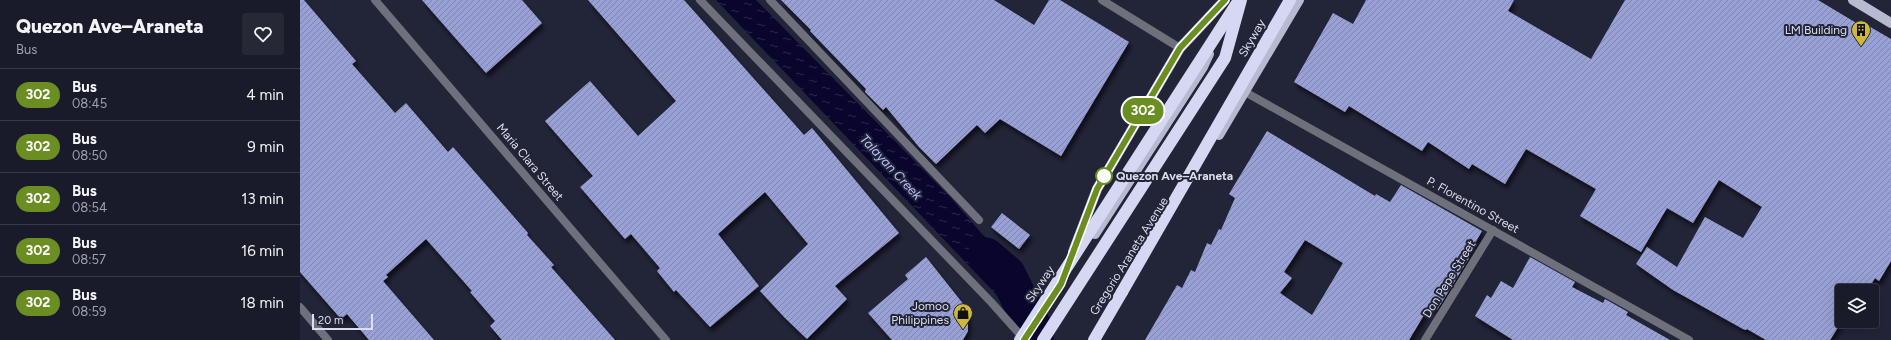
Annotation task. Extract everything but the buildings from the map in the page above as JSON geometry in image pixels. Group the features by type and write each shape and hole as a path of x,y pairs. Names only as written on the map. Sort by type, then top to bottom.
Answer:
{"highway":[{"name":"Skyway","path":"1024,339 1240,0"},
{"path":"1044,340 1225,58 1240,0"},
{"name":"Skyway","path":"1094,340 1290,0"}],"main road":[{"path":"1058,287 1097,189 1180,48 1225,0"},
{"path":"1024,339 1116,203 1203,67 1236,0"},
{"name":"Gregorio Araneta Avenue","path":"1094,340 1300,0"},
{"path":"1853,0 1891,23"}],"street":[{"name":"Maria Clara Street","path":"375,0 666,340"},
{"path":"700,0 991,302 1024,339"},
{"path":"770,0 980,220"},
{"path":"1102,0 1180,48"},
{"name":"P. Florentino Street","path":"1245,92 1689,340"},
{"name":"Don Pepe Street","path":"1425,340 1493,230"},
{"path":"300,307 328,340"}],"water":[{"path":"716,0 756,0 952,199 982,234 1028,274 1010,309"}],"waterway":[{"name":"Talayan Creek","path":"986,256 1007,274 1035,331 1035,340"}],"bus line":[{"name":"302","path":"1024,340 1061,284 1097,189 1180,48 1225,0"}],"place":[{"name":"LM Building","path":"1861,47"},
{"name":"Quezon Ave–Araneta","path":"1104,176"},
{"name":"Jomoo Philippines","path":"963,330"}]}
